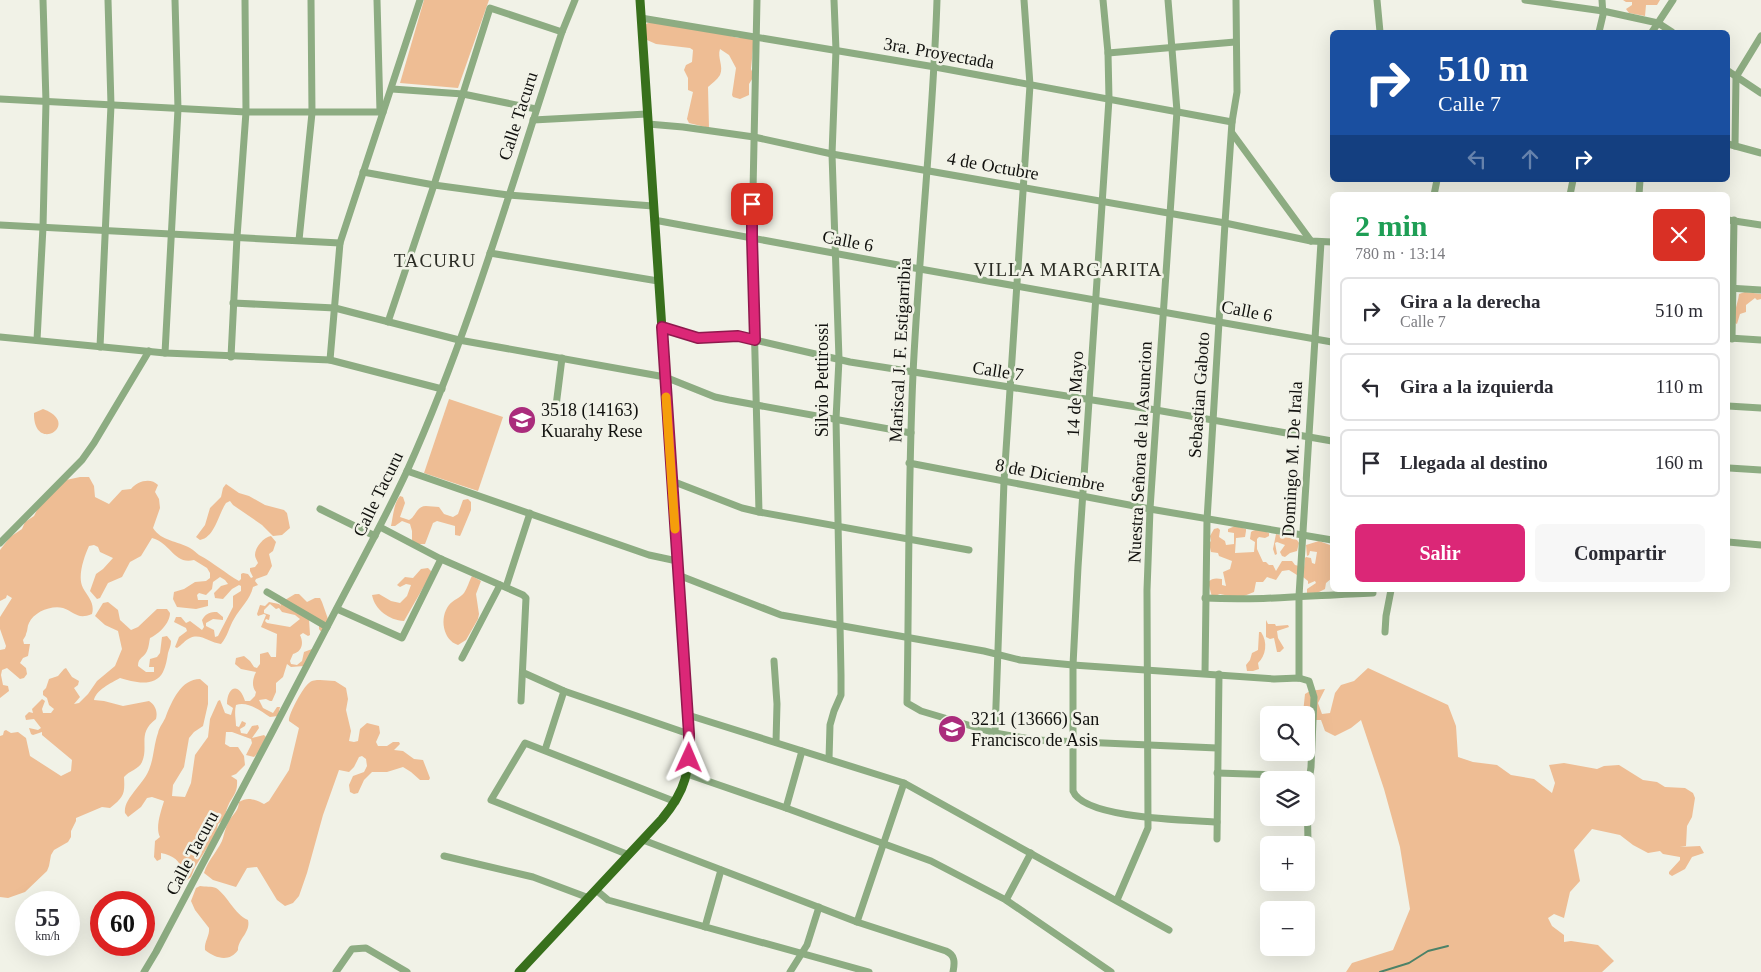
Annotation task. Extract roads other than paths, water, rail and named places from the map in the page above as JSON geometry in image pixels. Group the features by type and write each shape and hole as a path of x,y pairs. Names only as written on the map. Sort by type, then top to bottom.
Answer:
{"main road":[{"path":"519,972 643,840 676,802 687,774 688,715 640,0"}],"street":[{"path":"37,340 43,227 46,102 43,0"},
{"path":"100,346 112,105 108,0"},
{"path":"166,353 178,108 175,0"},
{"path":"231,357 246,112 245,0"},
{"path":"299,240 312,113 311,0"},
{"path":"377,0 381,112"},
{"path":"330,360 340,243 381,112 392,89 420,0"},
{"name":"Calle Tacuru","path":"144,972 337,609 407,471 442,389 490,253 562,32 575,0"},
{"path":"756,0 752,238 759,512"},
{"name":"Silvio Pettirossi","path":"829,759 830,725 841,696 836,419 838,359 832,154 836,50 834,0"},
{"name":"Mariscal J. F. Estigarribia","path":"937,0 935,67 910,432 907,540 907,703 921,710 995,733"},
{"path":"1024,0 1030,84 1009,388 995,733 1036,740 1217,748"},
{"name":"14 de Mayo","path":"1103,0 1108,53 1109,99 1073,665 1072,791 1080,800 1122,815 1149,818"},
{"name":"Nuestra Señora de la Asuncion","path":"1117,900 1148,828 1149,818 1147,669 1150,510 1176,111 1168,0"},
{"name":"Sebastian Gaboto","path":"1205,673 1207,520 1225,223 1236,92 1236,0"},
{"path":"1378,0 1380,30"},
{"path":"1525,0 1603,11 1658,22 1669,30"},
{"path":"1599,30 1603,11 1602,0"},
{"path":"1653,30 1674,0"},
{"path":"388,322 490,8 562,32"},
{"name":"3ra. Proyectada","path":"641,18 935,67 1232,122"},
{"path":"1761,36 1736,76 1731,145 1761,153"},
{"path":"1108,53 1235,42"},
{"path":"1730,72 1761,93"},
{"path":"392,89 463,94 536,109"},
{"path":"0,99 246,112 381,112"},
{"path":"365,112 373,119 376,130"},
{"path":"533,120 647,114"},
{"name":"4 de Octubre","path":"648,124 754,137 832,154 1225,223 1321,242 1330,242"},
{"path":"1232,132 1311,240"},
{"path":"363,172 434,185 508,195 653,206"},
{"name":"Calle 6","path":"654,220 1330,342"},
{"path":"1761,224 1731,220 1730,288 1730,338 1761,340"},
{"path":"0,225 340,243"},
{"name":"Domingo M. De Irala","path":"1299,678 1299,596 1302,536 1321,242"},
{"path":"490,253 658,281"},
{"path":"1730,288 1761,290"},
{"path":"234,303 335,308 459,340 665,377 715,397 910,432"},
{"name":"Calle 7","path":"662,327 698,338 738,336 838,359 1009,388 1156,410 1330,441"},
{"path":"0,337 166,353 330,360 442,389"},
{"path":"0,543 82,460 149,351"},
{"path":"554,414 562,358"},
{"path":"1730,406 1761,408"},
{"name":"8 de Diciembre","path":"909,463 1150,510 1330,540"},
{"path":"1730,468 1761,470"},
{"path":"407,471 649,555 677,561"},
{"path":"672,481 742,508 759,512 969,550"},
{"path":"320,509 375,536"},
{"path":"462,658 503,586 530,513"},
{"path":"380,527 526,598 524,673 521,701"},
{"path":"1730,542 1761,545"},
{"path":"337,609 402,638 442,558"},
{"path":"678,575 781,615 908,637 1020,660 1274,678 1299,678 1309,681 1314,697 1308,771"},
{"path":"267,592 327,627"},
{"path":"1385,632 1391,592"},
{"path":"1205,598 1253,599 1373,593"},
{"path":"774,661 777,704 776,742"},
{"path":"524,673 564,692 689,734"},
{"path":"1217,839 1219,674"},
{"path":"545,750 564,692"},
{"path":"688,715 904,783 1169,930"},
{"path":"629,855 491,800 525,743 676,802"},
{"path":"786,808 802,750"},
{"path":"1218,773 1260,775"},
{"path":"687,774 931,861 1006,900 1112,972"},
{"path":"857,922 904,783"},
{"path":"1149,818 1217,822"},
{"path":"643,840 857,922 952,954 954,959 953,972"},
{"path":"1006,900 1031,853"},
{"path":"444,856 533,877 589,898"},
{"path":"705,927 721,870"},
{"path":"596,890 608,900 869,972"},
{"path":"790,972 807,945 819,907"},
{"path":"336,972 352,949 361,947 366,948 407,972"}],"waterway":[{"path":"1380,972 1409,963 1428,951 1448,946"}],"place":[{"name":"3518 (14163) Kuarahy Rese","path":"522,420"},
{"name":"3211 (13666) San Francisco de Asis","path":"952,729"}],"district":[{"name":"TACURU","path":"435,260"},
{"name":"VILLA MARGARITA","path":"1068,269"}]}
